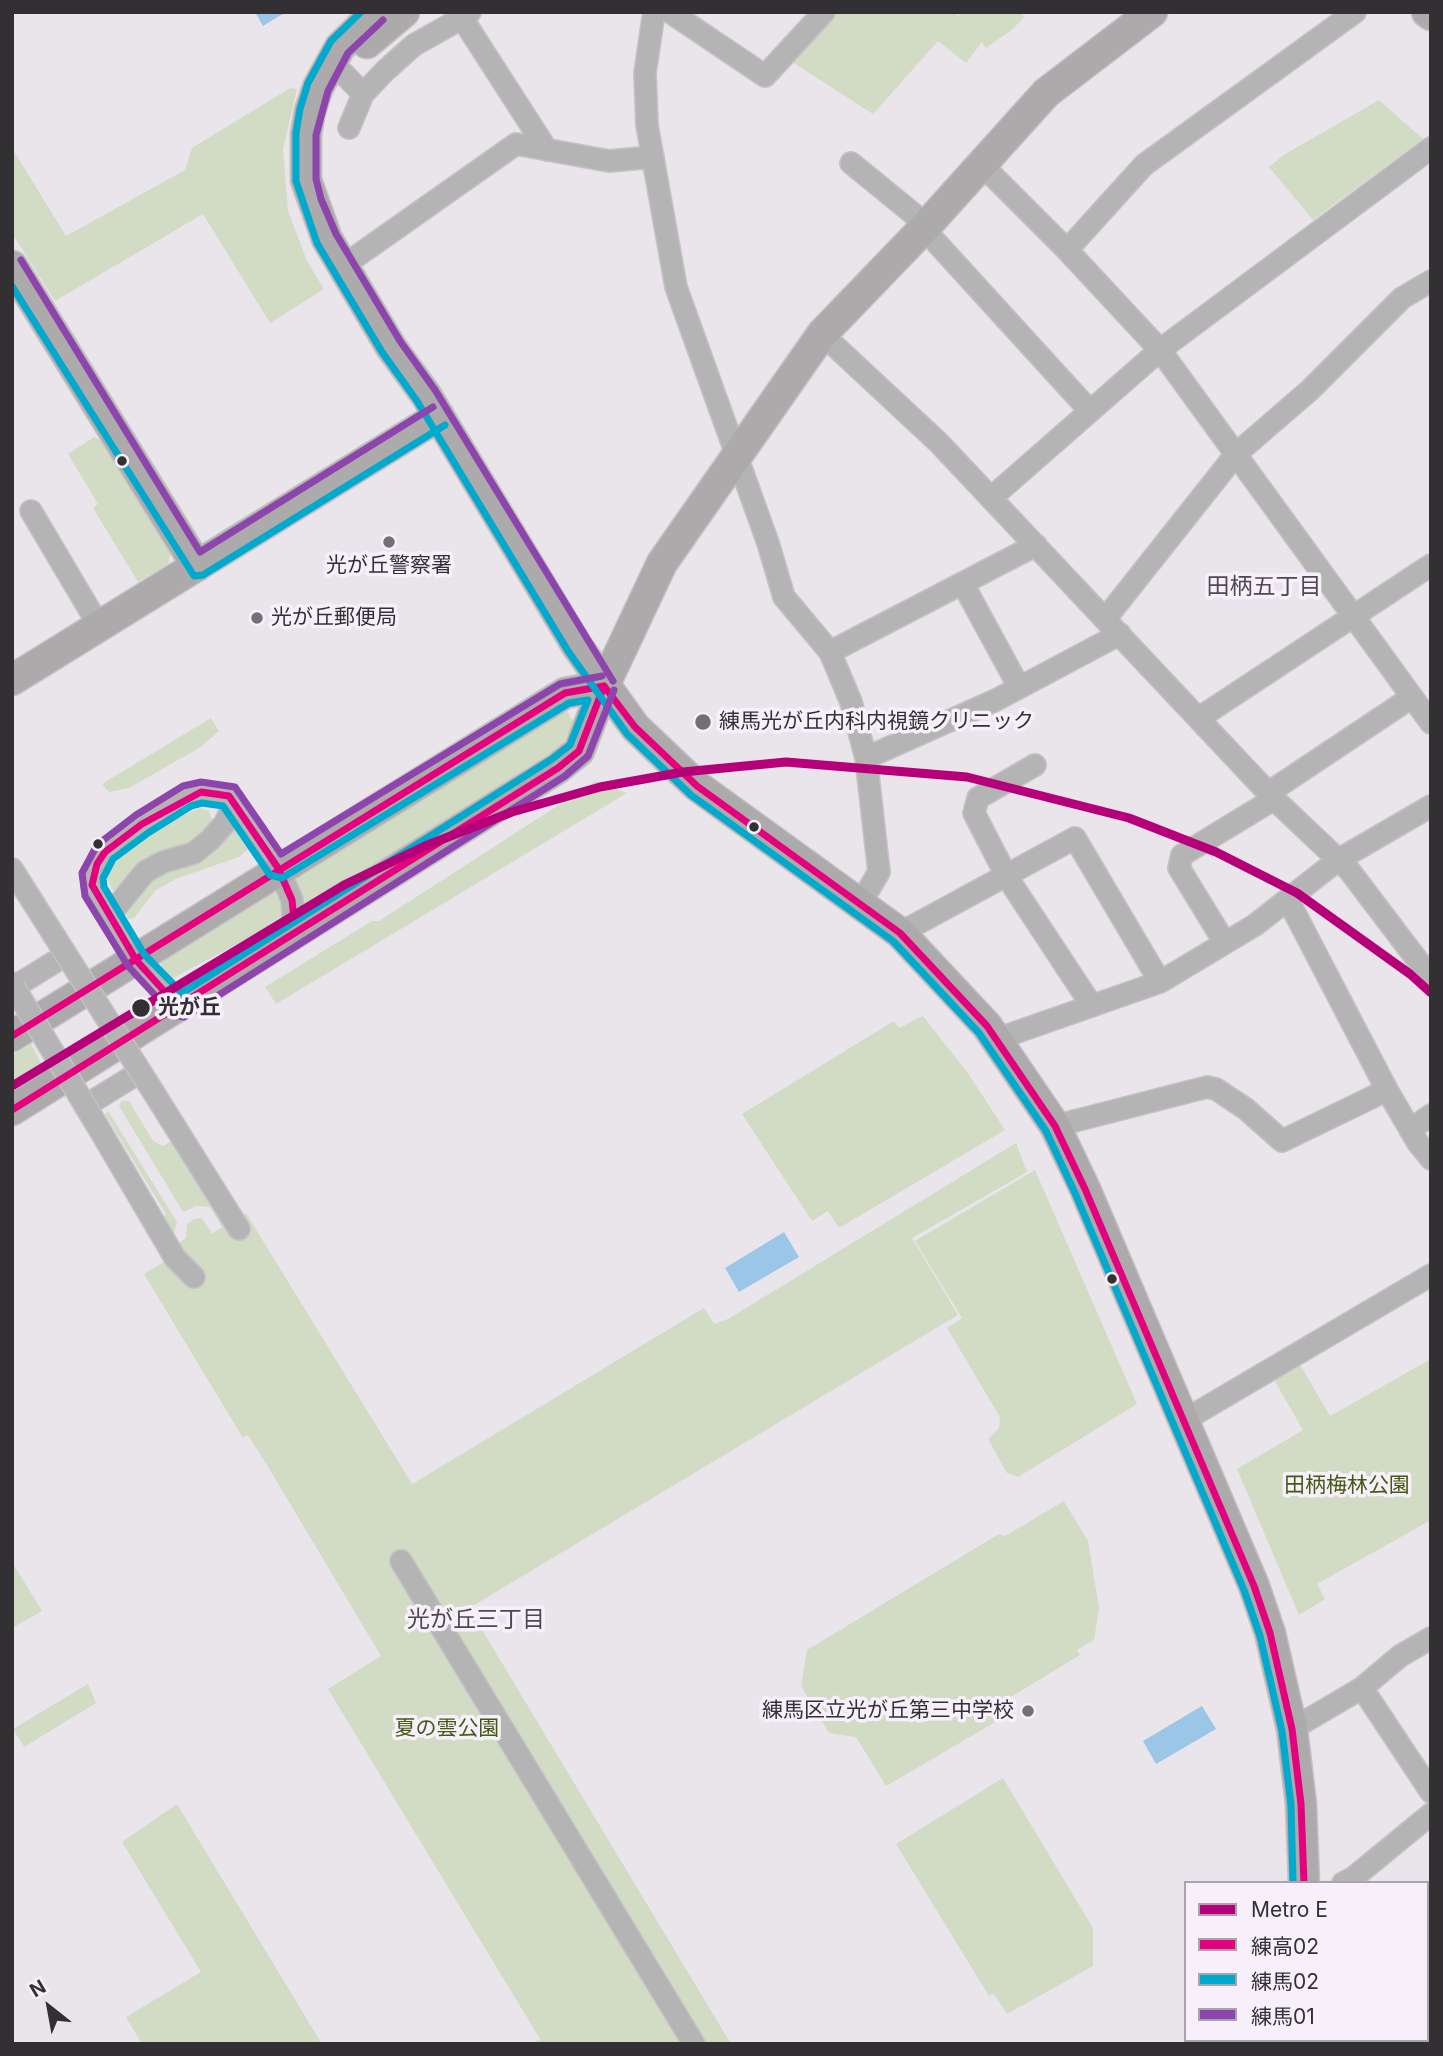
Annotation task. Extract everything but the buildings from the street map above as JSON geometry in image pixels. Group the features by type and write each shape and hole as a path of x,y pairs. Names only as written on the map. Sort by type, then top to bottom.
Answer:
{"street":[{"path":"376,12 340,47 318,87 306,134 306,180 327,239 391,346 433,406 604,686 635,727 697,786 900,933 963,996 997,1039 1055,1126 1085,1189 1254,1586 1270,1633 1292,1730 1301,1804 1304,1881"},
{"path":"404,12 369,41 353,84 327,122 324,163 330,203 357,256 405,338 433,406"},
{"path":"654,12 645,73 647,125 664,236 676,287 784,597 830,653 851,702 866,758 880,872 860,904"},
{"path":"670,12 765,76 824,12"},
{"path":"1067,250 1144,165 1355,12"},
{"path":"12,1110 558,768 579,751 589,732 604,686 662,563 822,334 926,227 1058,82 1148,14"},
{"path":"353,84 466,15 547,150"},
{"path":"349,128 353,84"},
{"path":"357,256 516,144 609,161 653,157"},
{"path":"991,498 1160,350 1431,148"},
{"path":"851,163 926,227 1090,411"},
{"path":"981,164 1067,250 1160,350 1431,723"},
{"path":"12,266 197,566"},
{"path":"866,758 1019,687 1113,626 1236,454 1310,390 1402,299 1431,281"},
{"path":"822,334 939,443 1271,796 1338,860 1395,928 1431,978"},
{"path":"12,680 197,566 433,406"},
{"path":"31,511 92,614"},
{"path":"830,653 1036,545"},
{"path":"1199,718 1431,565"},
{"path":"964,584 1019,687"},
{"path":"12,1036 278,868 565,693 604,686"},
{"path":"1224,943 1179,868 1181,855 1271,796 1412,697"},
{"path":"1035,765 978,798 974,813 1007,877 1092,1006"},
{"path":"180,1007 136,960 92,884 97,864 105,852 142,824 187,796 216,792 235,802 278,868 292,900 295,932"},
{"path":"109,916 145,872 163,862 194,853 210,840 225,823 235,802"},
{"path":"997,1039 1160,982 1288,900 1338,860 1431,806"},
{"path":"900,933 1075,838 1160,982"},
{"path":"12,869 239,1230"},
{"path":"1288,900 1387,1090 1410,1130 1431,1159"},
{"path":"60,946 13,985 175,1258 194,1277"},
{"path":"85,1106 140,1072"},
{"path":"1055,1126 1207,1087 1216,1089 1246,1109 1282,1141 1387,1090"},
{"path":"1410,1130 1431,1115"},
{"path":"1183,1421 1431,1275"},
{"path":"401,1561 694,2044"},
{"path":"1292,1730 1362,1688 1400,1656 1431,1638"},
{"path":"1362,1688 1431,1791"},
{"path":"1347,1881 1431,1814"}],"green space":[{"path":"831,12 953,12 958,16 961,12 1020,12 1024,17 1013,29 986,48 982,42 966,63 938,41 873,114 789,60"},
{"path":"290,88 297,89 283,149 288,211 307,261 324,289 270,323 203,214 55,301 12,233 12,148 66,236 185,170 192,148"},
{"path":"1379,100 1423,139 1313,220 1269,167 1282,156"},
{"path":"94,437 104,442 171,553 168,564 138,582 93,508 98,504 68,454"},
{"path":"565,708 575,724 558,750 349,885 171,979 166,976 161,968 161,958"},
{"path":"211,718 219,731 199,748 129,788 109,792 102,784"},
{"path":"596,781 627,793 276,1004 265,987 372,921 379,921"},
{"path":"200,808 209,811 212,820 201,835 116,891 112,890 106,875 141,839"},
{"path":"234,827 243,829 252,843 251,847 239,857 178,878 156,890 134,918 129,919 125,913 146,886"},
{"path":"923,1016 967,1072 1005,1130 839,1228 828,1211 812,1221 742,1114 894,1021 899,1028"},
{"path":"31,1044 47,1075 12,1096 12,1055"},
{"name":"夏の雲公園","path":"122,1101 129,1101 153,1141 163,1146 170,1142 178,1146 236,1220 246,1213 412,1484 704,1308 714,1324 728,1319 1016,1143 1027,1172 912,1238 958,1315 469,1608 731,2044 532,2044 540,2039 328,1689 381,1656 267,1465 248,1435 243,1438 144,1274 182,1251 178,1244 186,1238 187,1224 195,1219 202,1218 212,1234 222,1227 210,1207 197,1206 183,1212 119,1106"},
{"path":"108,1111 177,1222 174,1233 169,1234 159,1219 166,1214 105,1114"},
{"path":"1035,1170 1137,1404 1018,1477 1007,1473 988,1439 999,1428 1000,1417 947,1328 962,1318 915,1241"},
{"name":"田柄梅林公園","path":"1431,1359 1431,1520 1317,1584 1325,1599 1299,1615 1237,1469 1303,1430 1273,1378 1299,1363 1330,1416"},
{"path":"1064,1501 1088,1541 1099,1608 1094,1640 1077,1650 1080,1655 1009,1698 1016,1710 886,1786 856,1737 829,1733 801,1686 807,1650 999,1534 1005,1536"},
{"path":"12,1562 42,1611 12,1628"},
{"path":"88,1684 96,1703 24,1747 13,1729"},
{"path":"1003,1778 1093,1928 1093,1966 1007,2014 994,1994 989,1996 896,1844"},
{"path":"177,1804 320,2041 316,2044 142,2044 126,2017 201,1972 122,1842"}],"water":[{"path":"255,12 286,12 263,26"},
{"path":"784,1232 799,1257 739,1292 725,1268"},
{"path":"1202,1706 1216,1729 1156,1764 1143,1741"}],"metro line":[{"name":"E","path":"12,1086 344,885 425,846 512,812 600,787 683,772 786,762 967,777 1129,818 1216,852 1297,893 1410,974 1431,993"}],"transit line":[{"name":"練馬02","path":"361,12 331,41 308,83 300,109 296,133 296,181 317,243 382,352 417,401 568,651 627,734 691,795 893,941 979,1033 1046,1131 1244,1590 1260,1636 1282,1731 1291,1805 1293,1881"},
{"name":"練馬01","path":"383,20 348,53 328,91 316,135 316,179 321,199 336,234 400,341 435,390 613,681"},
{"name":"練馬01","path":"21,260 200,552 433,407"},
{"name":"練馬02","path":"12,286 194,576 203,575 445,425"},
{"name":"練馬01","path":"602,676 560,684 281,854 235,787 201,782 183,786 136,815 97,845 82,873 85,896 128,966 173,1015 184,1017 565,776 588,756 614,690"},
{"name":"練高02","path":"604,686 635,727 697,786 900,933 987,1026 1055,1126 1085,1189 1254,1586 1270,1633 1292,1729 1301,1804 1304,1881"},
{"name":"練高02","path":"12,1036 565,693 604,686"},
{"name":"練高02","path":"12,1110 558,768 579,751 604,686"},
{"name":"練馬02","path":"588,700 570,745 552,759 182,993 144,954 104,887 103,878 113,859 148,833 191,806 202,803 223,806 270,875 282,878 569,703 588,700"},
{"name":"練高02","path":"173,1001 136,960 92,885 97,864 105,852 142,824 201,792 229,796 278,868 292,900 294,920"}],"place":[{"name":"光が丘警察署","path":"389,542"},
{"name":"光が丘郵便局","path":"257,618"},
{"name":"練馬光が丘内科内視鏡クリニック","path":"703,722"},
{"name":"光が丘","path":"141,1008"},
{"name":"練馬区立光が丘第三中学校","path":"1028,1711"}],"district":[{"name":"田柄五丁目","path":"1264,587"},
{"name":"光が丘三丁目","path":"476,1620"}]}
